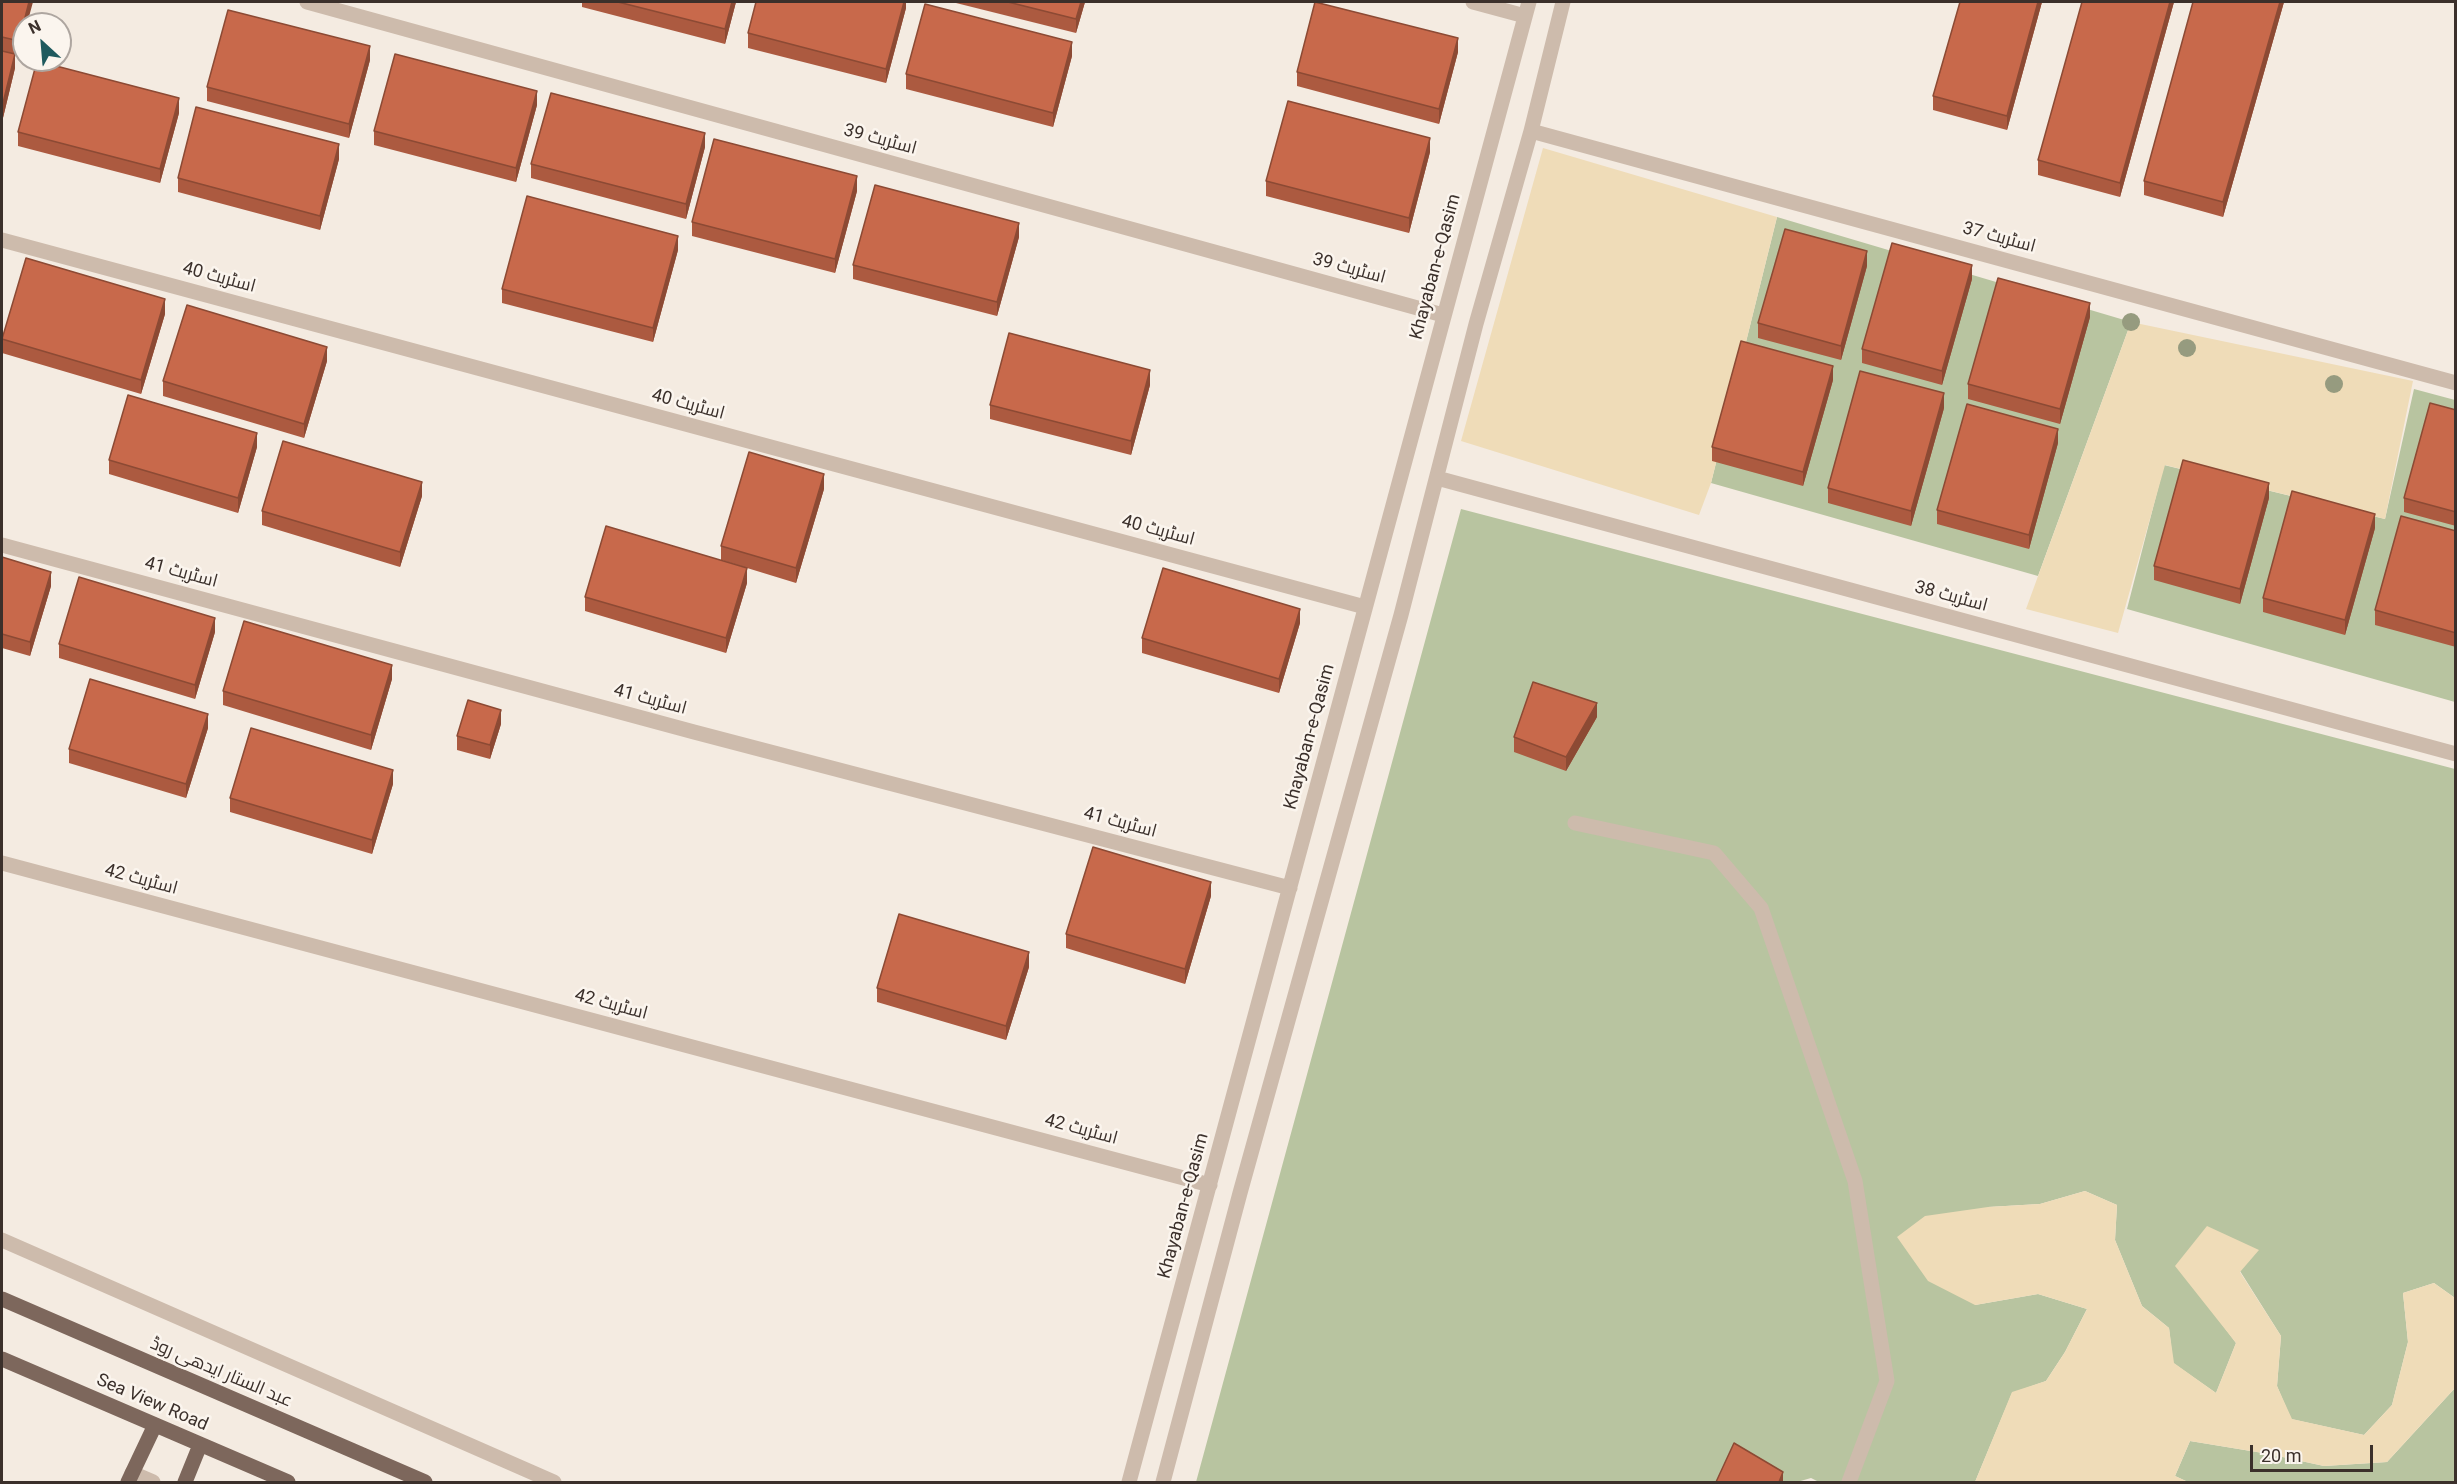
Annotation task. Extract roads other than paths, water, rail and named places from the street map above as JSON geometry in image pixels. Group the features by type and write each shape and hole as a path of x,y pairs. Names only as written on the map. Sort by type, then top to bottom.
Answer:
{"main road":[{"name":"عبد الستار ایدھی روڈ","path":"2,1299 425,1482"},
{"name":"Sea View Road","path":"2,1359 288,1482"},
{"path":"130,1478 155,1425"},
{"path":"185,1482 200,1445"}],"street":[{"name":"اسٹریٹ 39","path":"307,2 1443,315"},
{"path":"1473,2 1527,9"},
{"path":"1163,1482 1240,1193 1324,897 1476,324 1531,131 1563,2"},
{"name":"Khayaban-e-Qasim","path":"1129,1482 1527,9"},
{"name":"اسٹریٹ 37","path":"1531,131 2456,383"},
{"name":"اسٹریٹ 40","path":"2,240 1365,607"},
{"name":"اسٹریٹ 38","path":"1437,478 2456,754"},
{"name":"اسٹریٹ 41","path":"2,545 683,729 1290,888"},
{"path":"1575,823 1714,853 1761,908 1855,1181 1887,1381 1849,1482"},
{"name":"اسٹریٹ 42","path":"2,863 1210,1185"},
{"path":"2,1240 554,1482"},
{"path":"130,1478 153,1482"}]}
